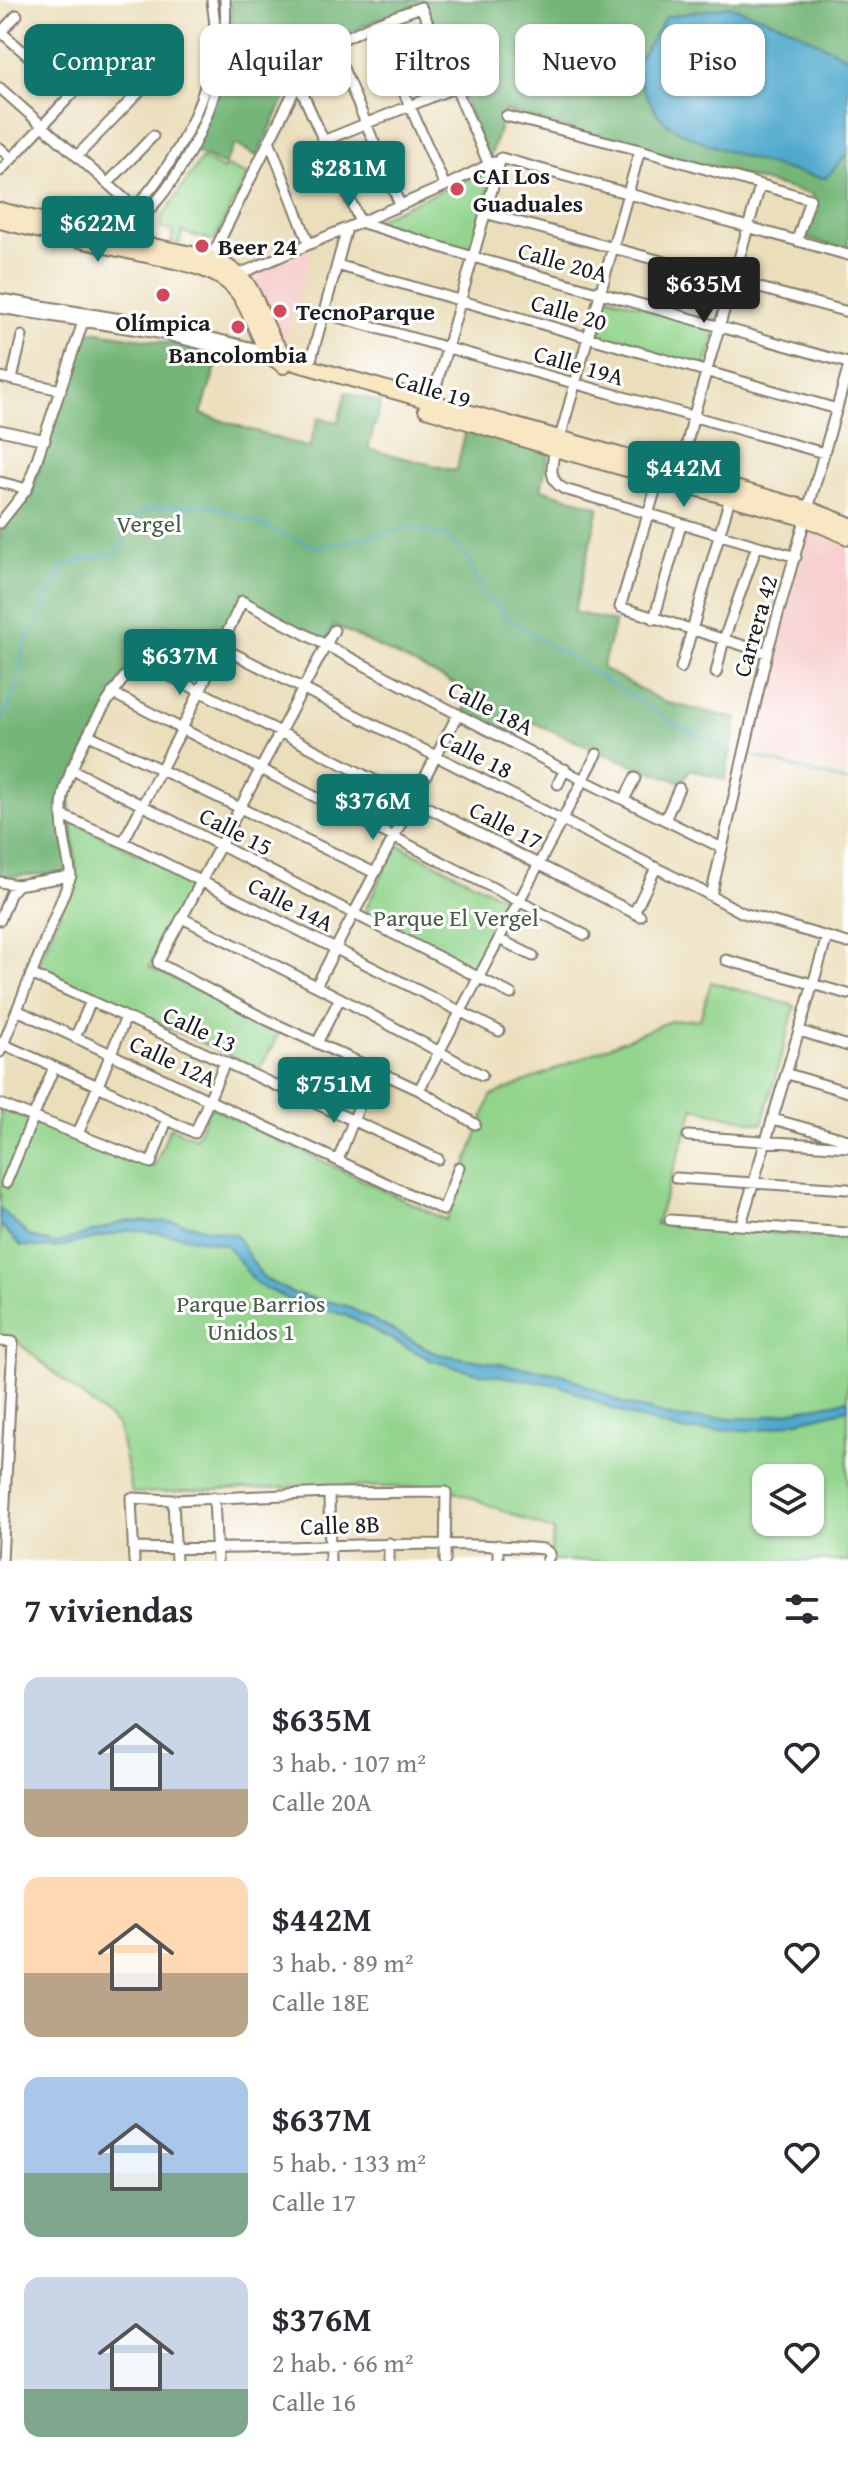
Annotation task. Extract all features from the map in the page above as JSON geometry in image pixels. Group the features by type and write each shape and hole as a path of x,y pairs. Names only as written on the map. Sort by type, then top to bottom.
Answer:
{"main road":[{"path":"0,210 107,241"},
{"path":"0,221 208,264 247,284 281,360"},
{"path":"234,279 266,351 281,360"},
{"name":"Calle 19","path":"281,360 432,401 659,478 730,498 848,524"},
{"name":"Calle 19","path":"281,360 310,376 557,444 680,473 808,514 848,537"}],"street":[{"path":"107,241 156,184 187,131 198,102 214,37 212,0"},
{"path":"107,241 160,199 191,152 208,110 225,45 225,0"},
{"path":"374,24 421,7 428,24"},
{"path":"17,15 0,32 24,53"},
{"path":"351,86 400,205"},
{"path":"0,88 135,208"},
{"path":"0,171 71,96"},
{"path":"77,156 135,96"},
{"path":"208,264 291,96"},
{"path":"304,96 360,222"},
{"path":"406,96 445,186"},
{"path":"323,141 434,96"},
{"path":"460,96 489,165"},
{"path":"506,116 640,150 810,199 797,241"},
{"path":"108,183 153,136"},
{"path":"269,140 309,244"},
{"path":"0,148 12,159"},
{"path":"640,150 557,444 551,471 554,480 564,489 796,557"},
{"path":"432,401 501,158"},
{"path":"234,279 501,158 848,255"},
{"path":"680,473 760,186"},
{"path":"485,213 848,312"},
{"name":"Calle 20A","path":"360,222 848,366"},
{"path":"309,367 347,228"},
{"name":"Calle 20","path":"337,265 837,409"},
{"name":"Calle 19","path":"0,299 281,360"},
{"name":"Calle 19","path":"0,308 157,325 266,351"},
{"name":"Calle 19A","path":"323,313 824,453"},
{"path":"0,523 27,489 84,317"},
{"path":"12,379 22,336"},
{"name":"Carrera 42","path":"711,896 767,653 848,366"},
{"path":"0,377 61,390"},
{"path":"0,430 45,440"},
{"path":"659,478 620,607 767,653"},
{"path":"0,482 27,489"},
{"path":"681,668 730,498"},
{"path":"654,619 681,525"},
{"path":"716,673 724,639 757,546"},
{"name":"Calle 18A","path":"223,647 242,601 583,780 722,848"},
{"path":"334,630 158,963 419,1090 475,1124"},
{"name":"Calle 18","path":"139,660 153,650 176,642 209,641 743,913 848,943"},
{"path":"123,842 223,647"},
{"path":"139,660 112,693 71,769 63,797 71,876 1,1046 98,1086 195,1133 225,1062"},
{"name":"Calle 17","path":"139,660 637,914 656,868"},
{"path":"112,693 585,935"},
{"path":"316,986 458,714"},
{"path":"89,735 375,873"},
{"path":"419,1090 597,754"},
{"name":"Calle 15","path":"71,769 511,994"},
{"path":"558,784 565,769"},
{"path":"624,800 635,778"},
{"path":"665,820 679,788"},
{"name":"Calle 14A","path":"63,816 123,842 499,1031"},
{"path":"0,882 17,885 71,876"},
{"path":"0,920 17,885"},
{"path":"182,918 482,1075"},
{"path":"741,1224 827,937"},
{"path":"499,939 533,956"},
{"path":"726,960 848,994"},
{"name":"Calle 13","path":"31,974 438,1159"},
{"path":"317,1043 340,998"},
{"path":"75,1038 91,1001"},
{"name":"Calle 12A","path":"17,1010 443,1210 459,1167"},
{"path":"78,1134 126,1017"},
{"path":"800,1031 848,1046"},
{"path":"6,1183 54,1067"},
{"path":"788,1074 848,1092"},
{"path":"338,1160 361,1101"},
{"path":"0,1104 151,1163 167,1120"},
{"path":"773,1119 848,1140"},
{"path":"688,1136 848,1147"},
{"path":"676,1178 848,1189"},
{"path":"670,1220 848,1233"},
{"path":"0,1341 13,1342 5,1399 2,1561"},
{"path":"134,1561 131,1498 173,1500 329,1493 446,1492 445,1561"},
{"path":"329,1493 330,1561"},
{"path":"214,1497 217,1561"},
{"path":"173,1500 176,1561"},
{"path":"389,1543 389,1561"},
{"name":"Calle 8B","path":"133,1548 444,1543 498,1545 548,1556"},
{"path":"498,1545 498,1561"},
{"path":"253,1547 253,1561"},
{"path":"292,1547 292,1561"}],"shaded area":[{"name":"TecnoParque","path":"312,250 283,347 249,276"},
{"path":"811,527 848,543 848,774 748,748"}],"green space":[{"path":"230,0 848,0 848,250 804,238 813,195 505,111 489,161 462,96 499,96 499,24 433,24 424,3 351,32 351,24 232,24"},
{"path":"213,96 286,96 257,156 235,144 224,165 193,151"},
{"path":"202,158 223,170 226,166 248,175 214,241 182,232 179,244 171,242 173,231 160,228 163,216"},
{"path":"495,166 471,253 372,221"},
{"path":"601,294 716,329 704,369 589,338"},
{"name":"Vergel","path":"85,330 221,351 201,414 309,448 318,418 338,422 346,392 381,403 368,449 456,471 466,430 549,453 541,489 599,507 574,612 615,622 602,668 664,702 737,719 725,780 691,769 681,782 602,753 528,720 516,739 463,712 473,693 334,625 325,642 243,600 221,641 155,657 129,681 102,721 79,764 70,798 76,872 0,877 0,532 32,491"},
{"path":"72,821 196,883 149,967 280,1031 260,1070 38,967 76,872"},
{"name":"Parque El Vergel","path":"397,844 510,901 475,969 364,912"},
{"name":"Parque Barrios Unidos 1","path":"711,982 795,1006 762,1124 694,1108 656,1224 848,1239 848,1561 549,1561 554,1531 447,1488 332,1486 132,1493 118,1426 14,1339 0,1337 0,1108 154,1167 170,1127 196,1138 210,1107 446,1220 491,1096 670,1021 700,1019"}],"water":[{"path":"729,6 787,26 848,58 848,153 826,178 714,146 673,127 661,118 645,92 645,50 661,25 661,96 765,96 765,24 662,24 666,17"},
{"path":"0,1208 29,1236 54,1244 127,1221 177,1222 236,1235 263,1278 293,1293 347,1306 438,1354 563,1374 622,1403 679,1418 758,1418 848,1400 848,1409 762,1430 682,1431 625,1414 559,1385 477,1373 433,1361 345,1315 292,1301 257,1284 226,1245 130,1230 55,1248 21,1246 0,1225"}],"waterway":[{"path":"0,726 19,680 23,648 64,565 121,550 125,522 153,507 210,505 319,548 409,527 449,537 469,560 484,594 510,620 686,731 735,751"},
{"path":"749,755 848,782"}],"place":[{"name":"CAI Los Guaduales","path":"457,189"},
{"name":"Beer 24","path":"202,246"},
{"name":"Olímpica","path":"163,295"},
{"name":"TecnoParque","path":"280,311"},
{"name":"Bancolombia","path":"238,327"}]}
